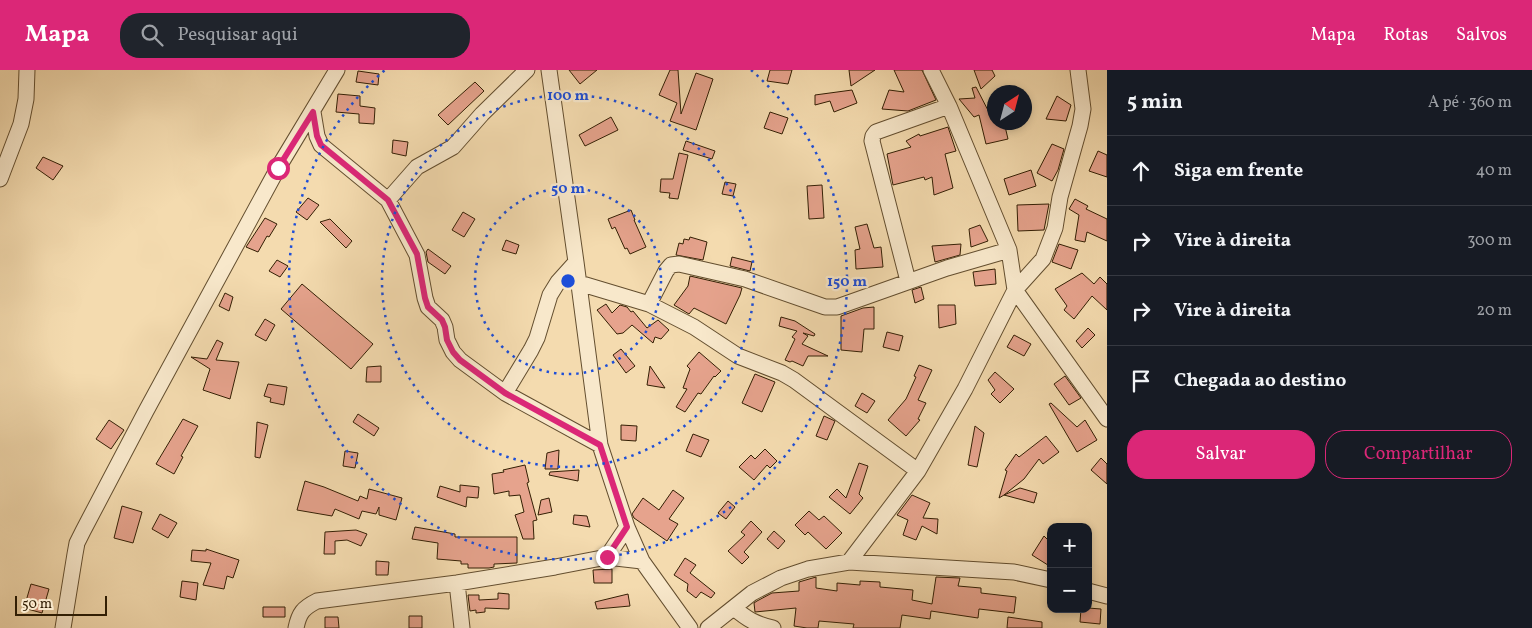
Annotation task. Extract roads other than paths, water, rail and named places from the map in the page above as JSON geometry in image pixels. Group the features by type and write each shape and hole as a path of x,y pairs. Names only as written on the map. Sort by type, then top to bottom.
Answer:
{"street":[{"path":"0,179 21,124 26,99 27,70"},
{"path":"63,628 77,543 146,411 278,168 313,112 336,70"},
{"path":"388,200 417,167 453,147 482,114 527,70"},
{"path":"549,70 600,445 627,527 642,560 690,628"},
{"path":"931,70 949,106 1009,250 1015,290 1107,419"},
{"path":"848,562 918,471 965,389 1015,290 1043,259 1055,228 1060,197 1080,126 1083,109 1078,70"},
{"path":"908,281 872,141 873,136 876,132 949,106"},
{"path":"313,112 317,136 321,145 388,200 417,254 428,307 442,320 447,340 453,352 460,360 505,393 600,445"},
{"path":"649,304 671,265 679,264 745,279 825,307 837,307 946,268 1009,250"},
{"path":"505,393 537,338 550,295 558,282 576,262"},
{"path":"579,283 649,304 694,327 738,356 782,373 918,471"},
{"path":"607,557 627,527"},
{"path":"296,628 298,617 306,606 317,601 457,582 607,557 642,560"},
{"path":"708,628 752,593 781,578 808,569 848,562 1014,572 1047,579"},
{"path":"457,582 462,628"},
{"path":"1092,592 1107,596"},
{"path":"734,608 748,620 773,628"}]}
